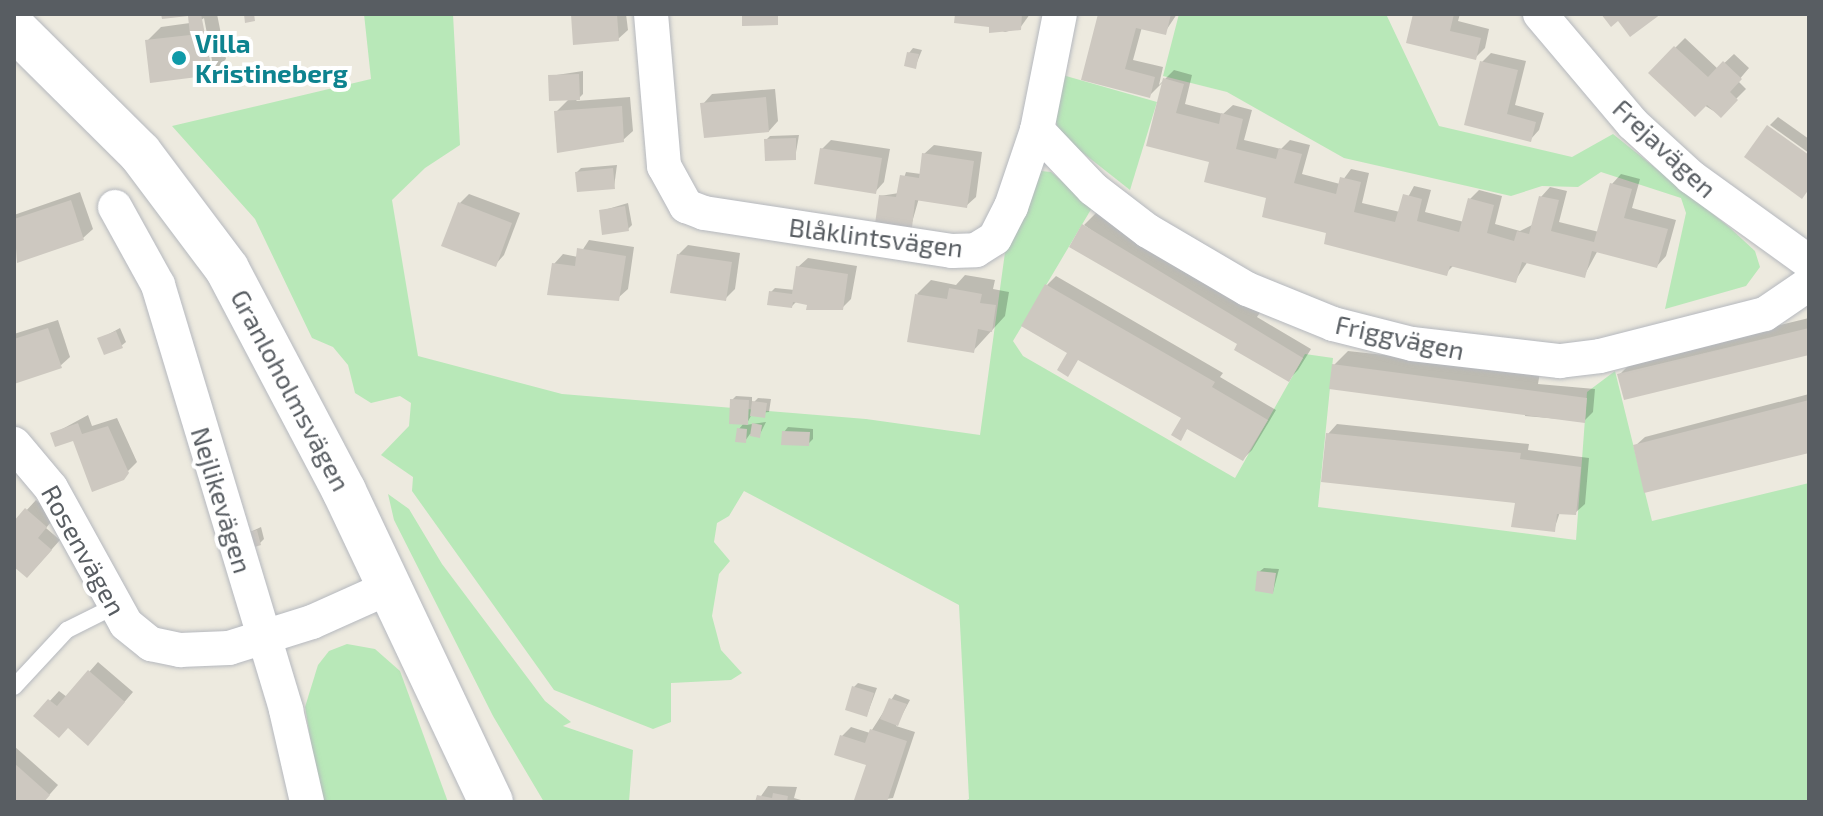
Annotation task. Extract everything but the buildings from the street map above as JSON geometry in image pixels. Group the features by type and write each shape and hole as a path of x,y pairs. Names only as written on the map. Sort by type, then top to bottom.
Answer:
{"street":[{"name":"Blåklintsvägen","path":"651,14 664,166 686,206 791,227 976,250 995,238 1037,130 1060,14"},
{"name":"Frejavägen","path":"1540,14 1633,124 1724,203 1809,262"},
{"name":"Granloholmsvägen","path":"14,28 130,143 202,232 268,339 491,802"},
{"name":"Friggvägen","path":"1037,130 1063,163 1148,231 1247,289 1333,324 1412,344 1560,361 1600,356 1765,314 1809,284"},
{"name":"Nejlikevägen","path":"115,207 158,285 263,637 307,802"},
{"name":"Rosenvägen","path":"14,444 51,488 126,624 151,644 180,650 229,648 312,622 390,587"}],"lane":[{"path":"14,687 67,630 115,606"}],"green space":[{"path":"364,14 453,14 460,145 425,168 392,200 418,356 562,394 866,419 980,435 1006,245 1041,171 1051,172 1093,206 1013,341 1023,356 1235,478 1305,354 1333,358 1318,507 1576,540 1587,392 1615,371 1652,521 1809,483 1809,802 963,802 969,799 959,605 744,491 729,516 717,523 714,542 730,561 719,574 712,616 721,650 742,673 731,680 671,683 671,722 653,729 554,690 412,491 413,477 381,455 409,426 411,403 400,396 371,403 355,393 348,365 333,347 312,338 255,219 172,126 371,79"},
{"path":"1179,14 1386,14 1439,126 1572,157 1613,134 1729,227 1755,251 1760,267 1746,286 1665,309 1686,213 1681,198 1601,172 1578,187 1542,186 1511,196 1344,158 1227,92 1163,76"},
{"path":"1059,74 1157,102 1130,190 1059,134 1054,113"},
{"path":"388,494 409,509 442,564 545,701 571,722 563,726 633,750 629,802 544,802 493,716 394,520"},
{"path":"347,644 375,649 400,671 448,802 321,802 305,707 318,665 329,651"}],"place":[{"name":"Villa Kristineberg","path":"179,58"}]}
